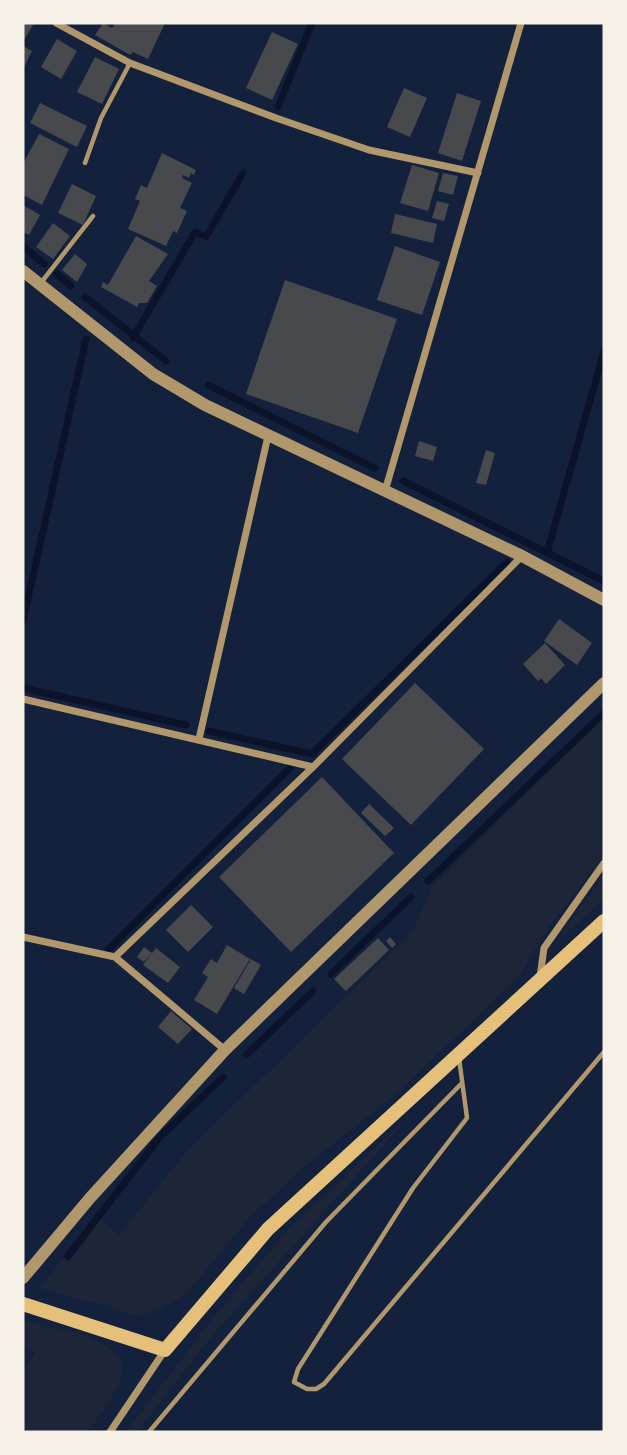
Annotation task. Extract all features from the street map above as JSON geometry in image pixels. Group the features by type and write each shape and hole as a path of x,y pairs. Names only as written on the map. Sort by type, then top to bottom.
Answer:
{"main road":[{"path":"23,1304 46,1308 165,1350 268,1229 459,1057 604,921"}],"street":[{"path":"56,23 130,63 369,149 478,173"},
{"path":"385,491 521,23"},
{"path":"23,271 153,374 205,405 522,556 604,600"},
{"path":"199,739 268,436"},
{"path":"115,957 313,767 522,556"},
{"path":"23,1278 28,1263 225,1050 604,683"},
{"path":"23,699 313,767"},
{"path":"539,981 544,948 604,863"},
{"path":"23,937 115,957 225,1050"},
{"path":"110,1432 165,1350"}],"lane":[{"path":"85,163 101,118 130,63"},
{"path":"39,285 93,216"},
{"path":"459,1057 467,1118 414,1188 298,1369 294,1382 300,1386 316,1390 324,1384 604,1052"},
{"path":"149,1432 326,1222 462,1083"}],"shaded area":[{"path":"604,716 604,855 543,935 520,976 390,1099 305,1166 249,1218 189,1291 165,1308 140,1316 40,1288 63,1258 70,1258 99,1219 119,1235 188,1150 412,932 432,887"},
{"path":"604,875 604,898 558,941 561,934"},
{"path":"416,1109 206,1343 137,1432 126,1432 210,1322 287,1231"},
{"path":"23,1320 83,1335 99,1342 120,1359 122,1371 117,1387 88,1432 23,1432 23,1372 36,1352 23,1344"}],"building":[{"path":"23,23 34,23 23,42"},
{"path":"103,23 112,28 116,23 165,23 148,59 133,52 130,55 95,35"},
{"path":"272,32 298,44 272,100 246,88"},
{"path":"57,39 77,51 61,79 41,67"},
{"path":"23,46 32,51 23,69"},
{"path":"95,57 119,69 102,104 77,92"},
{"path":"404,88 427,98 410,137 387,127"},
{"path":"457,93 481,101 462,161 438,153"},
{"path":"40,103 87,126 77,147 30,123"},
{"path":"39,134 69,149 42,205 23,195 23,164"},
{"path":"162,153 196,170 189,178 183,175 182,178 192,183 180,208 187,211 177,233 173,231 166,246 128,229 140,201 135,199 141,185 147,188"},
{"path":"412,165 439,173 428,211 400,203"},
{"path":"443,173 458,176 453,195 438,191"},
{"path":"72,184 96,196 83,225 58,213"},
{"path":"437,201 449,204 444,221 432,218"},
{"path":"23,205 40,215 29,235 23,232"},
{"path":"395,214 437,224 433,243 391,233"},
{"path":"53,223 70,236 53,259 36,247"},
{"path":"136,236 168,254 149,281 157,286 147,303 139,303 137,307 101,287 103,282 108,285"},
{"path":"395,246 440,262 422,315 377,300"},
{"path":"75,254 87,264 77,282 62,270"},
{"path":"285,280 397,319 358,433 246,394"},
{"path":"419,441 437,447 433,461 415,456"},
{"path":"486,450 495,453 486,485 476,483"},
{"path":"559,619 592,643 577,665 544,641"},
{"path":"545,643 565,665 546,684 541,678 538,681 523,664"},
{"path":"415,683 484,749 411,825 342,759"},
{"path":"322,777 394,853 291,952 219,877"},
{"path":"369,804 394,828 385,836 361,813"},
{"path":"191,905 213,927 188,952 166,930"},
{"path":"390,937 396,944 392,948 386,941"},
{"path":"378,938 389,950 346,991 334,979"},
{"path":"227,945 250,959 217,1014 194,1000 208,977 202,973 211,959 217,963"},
{"path":"144,947 152,953 144,962 137,957"},
{"path":"156,948 180,967 168,983 143,965"},
{"path":"251,959 261,965 244,994 234,988"},
{"path":"171,1011 192,1029 178,1044 158,1027"}],"waterway":[{"path":"278,107 312,23"},
{"path":"133,338 195,232 206,237 243,173"},
{"path":"23,246 44,264"},
{"path":"57,274 71,286"},
{"path":"85,297 166,361"},
{"path":"23,621 86,339"},
{"path":"547,553 604,351"},
{"path":"208,385 375,468"},
{"path":"403,481 604,581"},
{"path":"209,731 312,754 507,562"},
{"path":"23,688 186,725"},
{"path":"428,881 604,713"},
{"path":"108,950 290,768"},
{"path":"331,974 411,897"},
{"path":"246,1055 313,991"},
{"path":"68,1256 159,1138 223,1077"}]}
